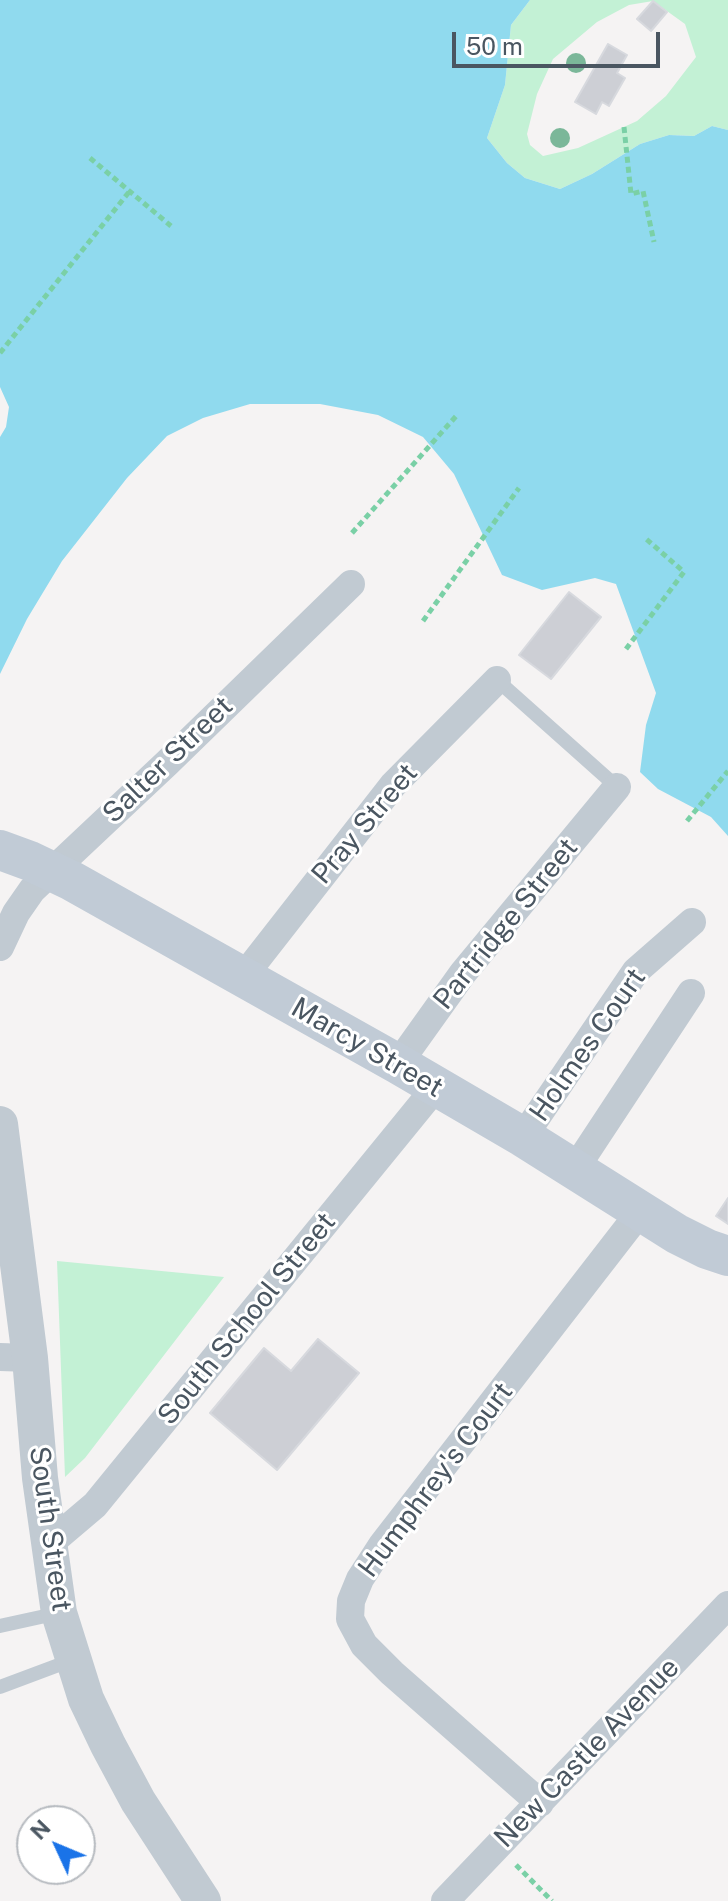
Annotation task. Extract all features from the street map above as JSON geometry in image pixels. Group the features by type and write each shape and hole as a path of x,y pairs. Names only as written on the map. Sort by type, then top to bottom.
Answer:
{"main road":[{"name":"Marcy Street","path":"0,850 51,870 243,977 523,1137 640,1212 707,1249 728,1256"}],"street":[{"name":"Salter Street","path":"0,947 16,913 51,870 167,763 351,584"},
{"name":"Pray Street","path":"243,977 393,785 497,680"},
{"name":"Partridge Street","path":"398,1064 463,973 617,787"},
{"name":"Holmes Court","path":"523,1137 636,971 692,922"},
{"path":"575,1169 691,993"},
{"name":"South School Street","path":"49,1544 95,1505 436,1087"},
{"name":"South Street","path":"0,1124 15,1358 59,1613 86,1699 115,1759 138,1801 203,1901"},
{"name":"Humphrey's Court","path":"540,1803 364,1645 350,1619 351,1601 360,1579 382,1545 640,1212"},
{"name":"New Castle Avenue","path":"445,1901 728,1605"}],"lane":[{"path":"497,680 617,787"},
{"path":"0,1626 59,1613"},
{"path":"0,1687 72,1660"}],"path":[{"path":"624,127 631,194 643,191 654,242"},
{"path":"90,158 171,226"},
{"path":"0,353 129,192"},
{"path":"352,533 458,414"},
{"path":"423,621 519,488"},
{"path":"626,649 684,572 645,538"},
{"path":"687,821 728,771"},
{"path":"510,1859 552,1901"}],"green space":[{"path":"530,0 728,0 728,130 712,126 694,136 669,135 640,144 592,174 560,189 525,178 507,163 487,138 505,85 511,25","holes":["653,1 685,24 696,57 666,96 637,121 578,148 543,156 530,145 527,134 537,94 553,59 597,22 629,5"]},
{"path":"57,1261 224,1277 85,1458 65,1477"}],"water":[{"path":"0,0 530,0 511,25 505,85 487,138 507,163 525,178 560,189 592,174 640,144 669,135 694,136 712,126 728,130 728,836 711,817 658,789 640,772 646,725 656,693 616,584 595,578 542,590 502,575 454,474 423,437 378,415 320,404 250,404 203,418 167,436 127,478 62,561 27,619 0,674 0,437 6,427 9,407 0,387"}],"building":[{"path":"653,1 667,12 651,31 637,19"},
{"path":"608,44 627,55 617,73 625,78 609,106 602,102 596,114 575,102"},
{"path":"569,592 601,617 551,679 519,655"},
{"path":"728,1198 728,1224 716,1216"},
{"path":"318,1339 359,1373 277,1470 210,1413 264,1348 291,1371"}]}
